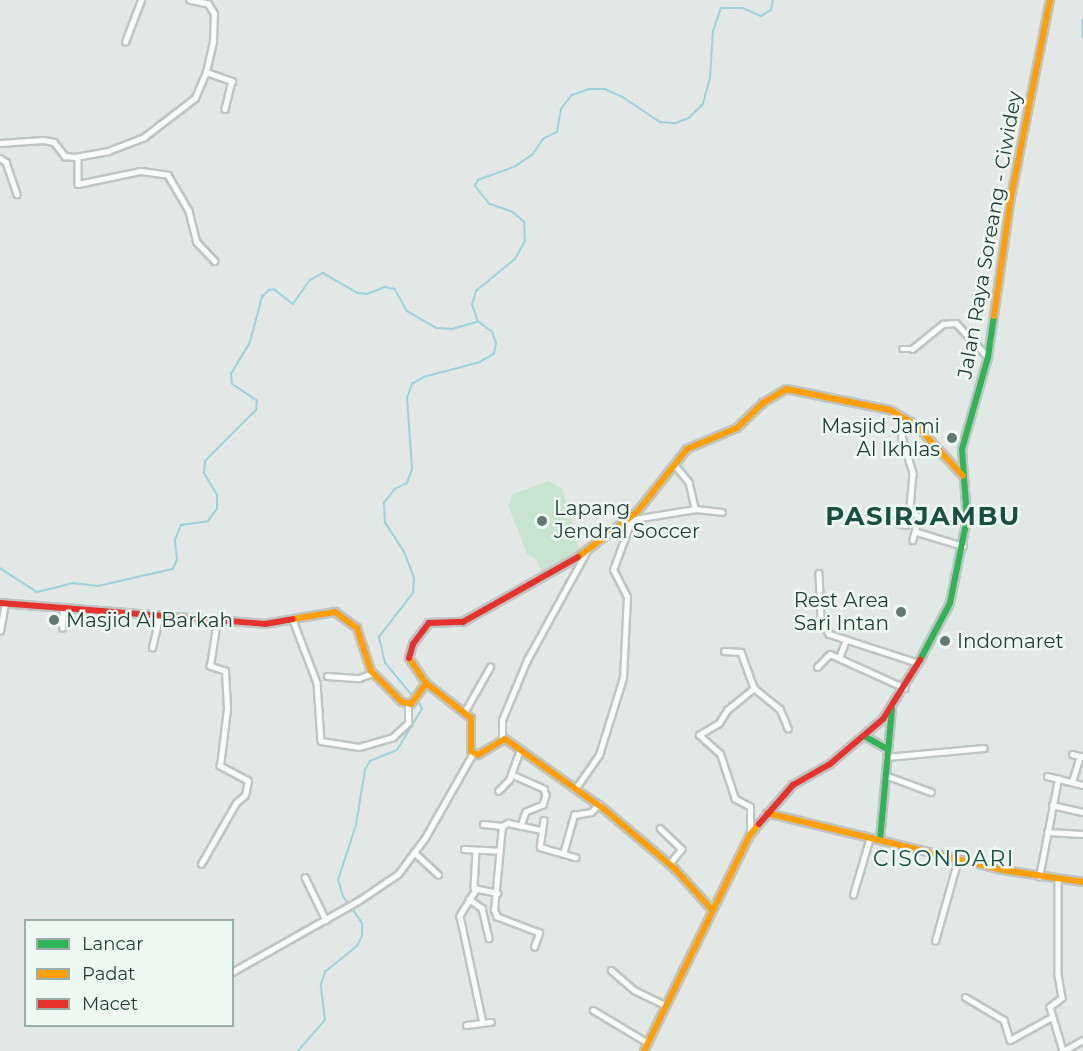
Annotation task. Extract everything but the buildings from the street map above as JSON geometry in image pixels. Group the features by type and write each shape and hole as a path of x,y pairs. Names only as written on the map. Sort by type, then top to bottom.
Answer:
{"main road":[{"name":"Jalan Raya Soreang - Ciwidey","path":"645,1051 665,1005 750,835 793,785 822,770 864,736 892,709 950,603 967,519 962,449 988,357 1011,197 1050,0"},
{"path":"712,910 670,864 599,804 520,750 502,739 482,753 473,753 472,721 426,683 408,656 425,626 469,619 588,549 630,520 687,449 737,428 772,396 790,388 902,416 963,476"},
{"path":"3,604 275,624 330,612 342,614 363,638 373,674 410,703 426,683"},
{"path":"880,840 886,748 892,709"},
{"path":"864,736 886,748"},
{"path":"767,813 1039,877 1083,882"}],"street":[{"path":"125,42 141,0"},
{"path":"0,143 43,140 54,142 65,156 78,157 108,151 144,137 195,98 206,72 213,41 214,14 208,4 189,0"},
{"path":"206,72 232,81 225,109"},
{"path":"78,157 78,184 141,171 168,175 189,211 197,242 215,261"},
{"path":"0,158 6,162 17,194"},
{"path":"902,349 912,349 943,324 956,322 988,357"},
{"path":"888,520 905,525 910,510 913,473 902,437 902,416"},
{"path":"675,465 689,482 695,509"},
{"path":"576,788 599,755 622,678 627,597 613,570 630,520 695,509 722,512"},
{"path":"910,510 919,516 917,532 913,540"},
{"path":"917,532 963,546"},
{"path":"502,739 502,720 527,660 588,549"},
{"path":"819,573 822,624 829,634 918,663"},
{"path":"0,631 3,604"},
{"path":"62,628 63,610"},
{"path":"152,648 159,617"},
{"path":"201,864 236,803 245,795 248,781 220,766 225,749 227,701 225,671 210,666 217,620"},
{"path":"293,620 317,683 321,741 359,747 393,737 408,723 410,703"},
{"path":"839,658 846,640"},
{"path":"724,651 741,652 754,688 780,709 788,728"},
{"path":"817,667 828,655 905,688"},
{"path":"464,713 490,667"},
{"path":"327,676 360,678 373,674"},
{"path":"750,835 750,807 735,799 717,749 699,737 704,729 719,723 727,710 754,688"},
{"path":"886,757 984,747"},
{"path":"498,791 511,774 520,750"},
{"path":"234,971 326,920 398,874 414,852 473,753"},
{"path":"1072,754 1081,756 1072,782"},
{"path":"511,774 544,789 546,795 543,805 526,812 521,826"},
{"path":"885,775 931,792"},
{"path":"1047,776 1083,785"},
{"path":"1039,877 1058,779"},
{"path":"563,854 574,815 591,812 599,804"},
{"path":"1052,805 1083,812"},
{"path":"544,820 540,848 576,857"},
{"path":"483,824 521,826 541,830"},
{"path":"486,925 495,914 502,826"},
{"path":"660,828 682,849 670,864"},
{"path":"1047,832 1083,834"},
{"path":"853,895 870,837"},
{"path":"464,849 499,851"},
{"path":"476,850 476,890 460,916 483,1023"},
{"path":"414,852 438,874"},
{"path":"935,941 958,859"},
{"path":"305,877 326,920"},
{"path":"1058,880 1058,975 1062,998 1050,1007 1063,1051 1083,1040"},
{"path":"476,890 497,893"},
{"path":"469,899 479,904 489,938"},
{"path":"495,914 539,933 534,947"},
{"path":"611,970 634,990 665,1005"},
{"path":"965,997 1004,1020 1010,1040 1052,1017"},
{"path":"593,1010 648,1042"},
{"path":"466,1024 491,1022"}],"green space":[{"name":"Lapang Jendral Soccer","path":"549,481 562,488 580,551 543,574 535,558 527,554 508,505 513,494"}],"waterway":[{"path":"414,698 385,663 379,637 413,593 414,578 404,552 385,523 384,503 395,489 407,483 412,469 407,398 412,384 424,377 480,362 494,354 496,343 492,332 478,322 472,305 476,291 515,259 525,241 524,222 512,212 489,204 475,186 478,180 514,167 533,154 543,139 557,132 561,109 572,95 589,89 605,89 623,97 660,122 676,123 689,118 703,104 710,78 713,32 721,8 743,8 761,16 771,10 773,0"},
{"path":"1083,20 1083,37"},
{"path":"0,568 37,592 73,583 98,586 173,569 177,560 175,540 181,525 208,521 217,509 217,495 204,473 205,461 256,410 257,401 232,384 231,374 250,342 262,297 269,290 274,289 293,304 310,280 323,273 358,293 367,294 385,287 395,289 407,311 437,328 452,329 477,322"},
{"path":"298,1051 325,1020 321,985 325,972 357,946 362,936 362,923 343,897 338,880 356,825 365,770 370,761 397,750 422,709 418,701"}],"traffic: fast":[{"path":"920,660 950,603 967,519 962,449 988,357 994,316"},
{"path":"880,840 892,709"},
{"path":"864,736 886,748"}],"traffic: slow":[{"path":"994,316 1011,197 1050,0"},
{"path":"578,557 637,512 687,449 737,428 763,403 786,389 890,410 916,425 963,476"},
{"path":"293,619 335,612 357,628 371,671 402,702 411,704 426,683"},
{"path":"409,658 426,683 471,718 471,751 478,755 505,739 604,809 675,869 712,910"},
{"path":"767,813 1003,870 1083,882"},
{"path":"644,1051 750,835 759,824"}],"traffic: jam":[{"path":"409,658 413,644 429,623 463,622 578,557"},
{"path":"0,603 265,624 293,619"},
{"path":"759,824 793,785 830,764 883,719 920,660"}],"place":[{"name":"Masjid Jami Al Ikhlas","path":"952,438"},
{"name":"Lapang Jendral Soccer","path":"542,521"},
{"name":"Rest Area Sari Intan","path":"901,612"},
{"name":"Masjid Al Barkah","path":"54,620"},
{"name":"Indomaret","path":"945,641"}],"district":[{"name":"PASIRJAMBU","path":"923,517"},
{"name":"CISONDARI","path":"944,859"}]}
